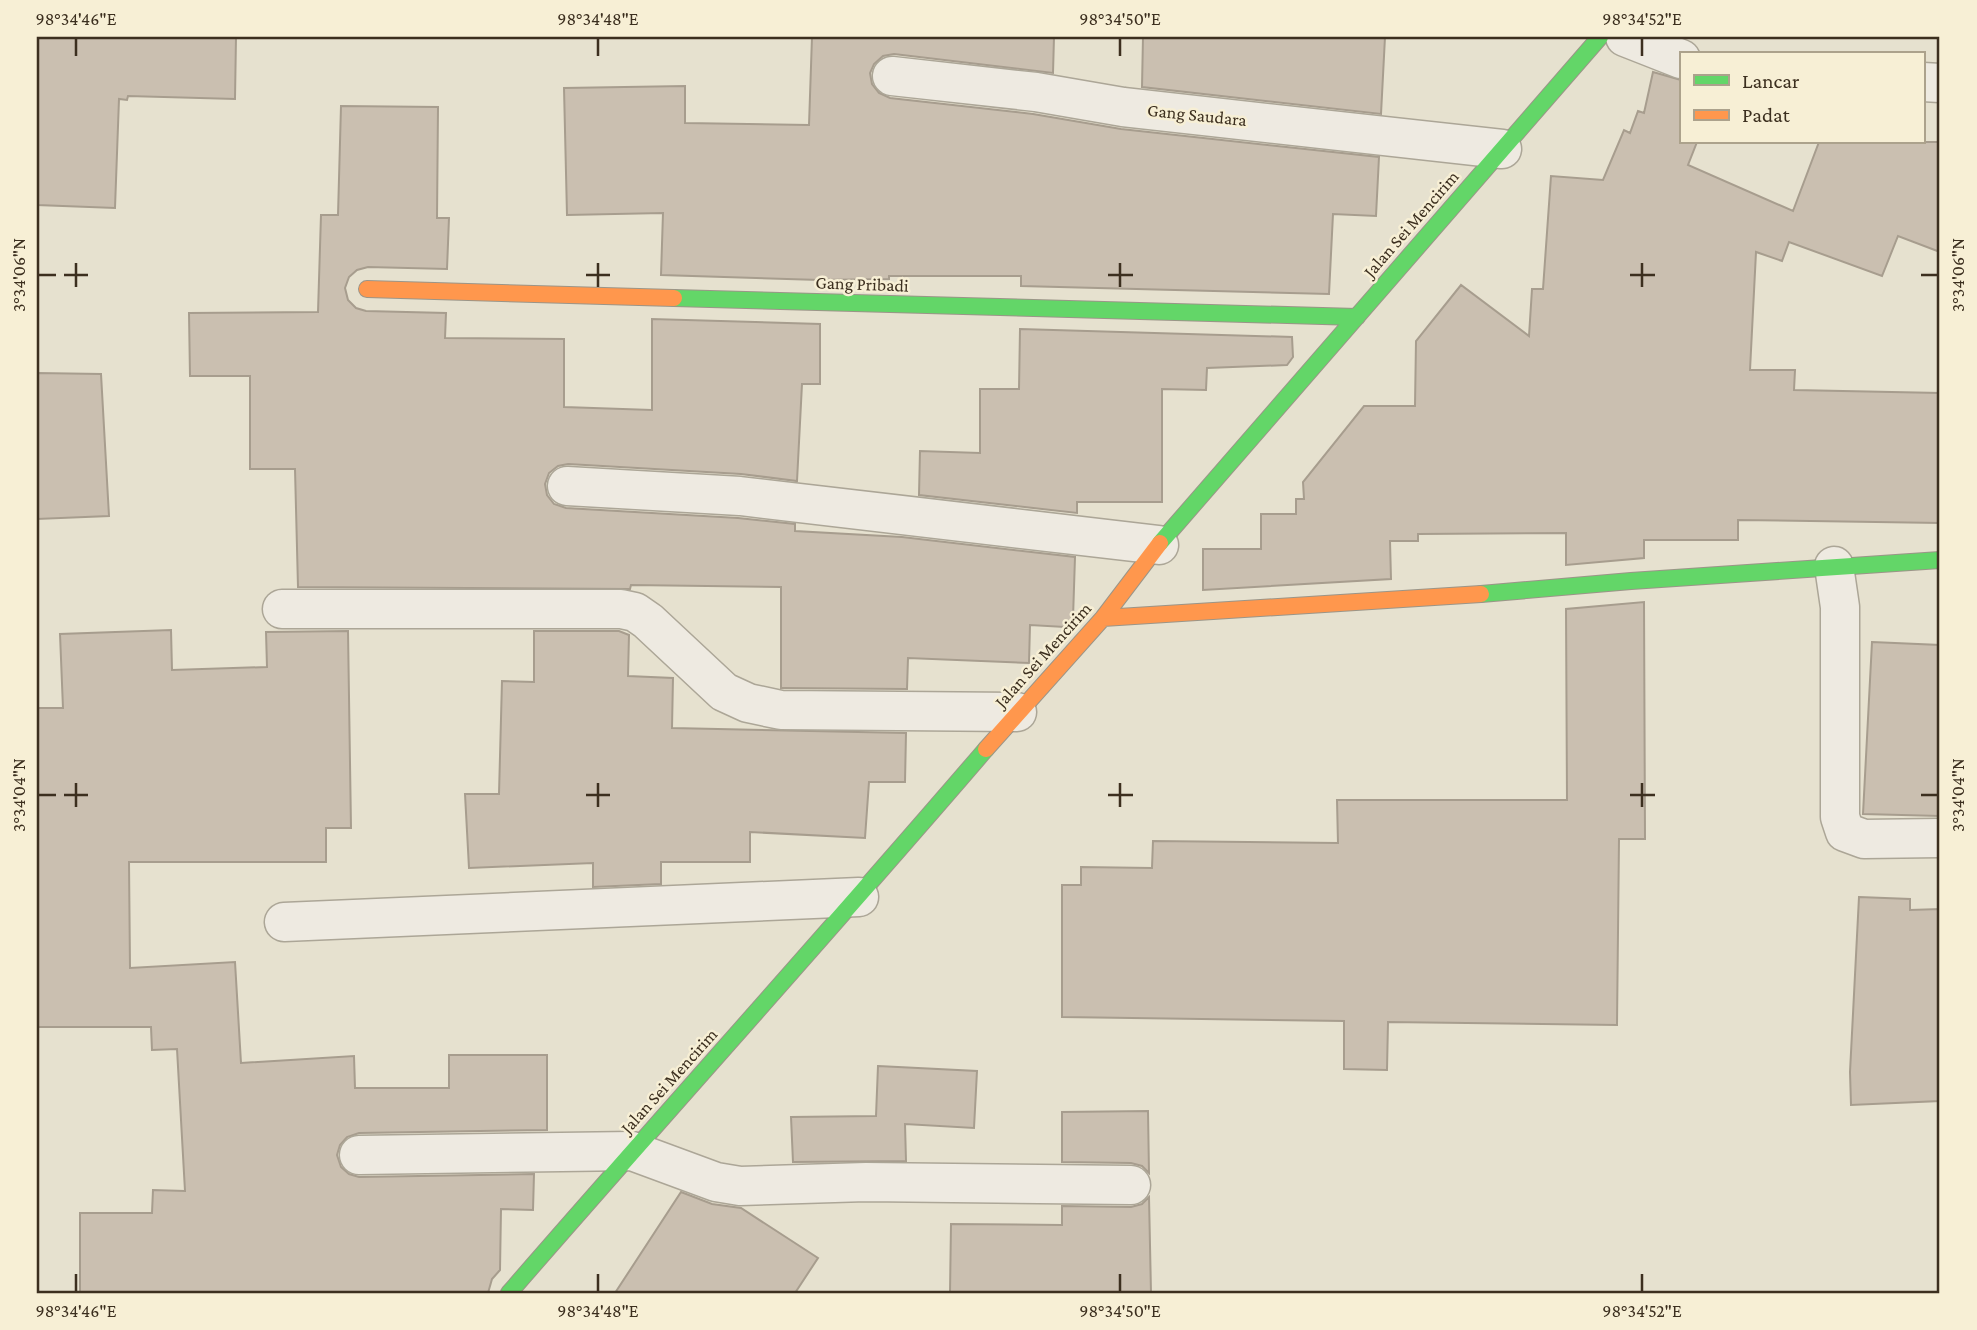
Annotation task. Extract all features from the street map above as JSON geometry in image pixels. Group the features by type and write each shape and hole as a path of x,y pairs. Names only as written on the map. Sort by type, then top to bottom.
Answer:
{"street":[{"name":"Jalan Sei Mencirim","path":"509,1293 859,897 1017,712 1103,618 1159,545 1600,37"},
{"path":"1625,37 1680,59"},
{"name":"Gang Saudara","path":"892,76 1036,92 1123,107 1502,149"},
{"name":"Gang Pribadi","path":"367,289 1357,317"},
{"path":"567,486 740,496 1159,545"},
{"path":"1103,618 1437,598 1834,566 1940,561"},
{"path":"1834,566 1840,620 1840,817 1845,832 1864,839 1940,838"},
{"path":"282,609 621,609 635,612 648,621 724,692 748,703 780,710 1017,712"},
{"path":"284,922 859,897"},
{"path":"359,1155 632,1151 716,1182 740,1186 866,1182 1131,1185"}],"building":[{"path":"37,37 236,37 235,99 128,96 127,100 119,99 115,208 37,205"},
{"path":"812,37 1054,37 1053,73 894,54 883,56 874,64 870,73 872,84 879,93 890,98 1033,114 1121,129 1379,157 1376,216 1333,214 1329,294 1021,286 1021,276 889,276 889,279 820,280 661,275 663,213 567,215 564,88 685,86 685,123 809,125"},
{"path":"1143,37 1385,37 1381,114 1142,87"},
{"path":"1653,72 1680,80 1680,144 1696,144 1688,165 1793,211 1818,144 1940,142 1940,252 1898,236 1882,276 1789,242 1782,261 1756,252 1750,370 1795,370 1794,390 1940,393 1940,523 1738,520 1738,540 1644,540 1644,558 1566,565 1566,533 1418,534 1418,541 1390,541 1391,579 1203,590 1203,549 1261,549 1261,514 1296,514 1296,499 1304,499 1303,482 1364,406 1415,406 1416,341 1461,285 1529,336 1532,289 1543,289 1551,176 1603,180 1624,130 1630,133 1638,111 1644,113"},
{"path":"341,106 438,107 437,218 449,218 447,269 368,267 357,270 349,277 345,288 348,300 356,308 366,311 446,313 445,338 564,339 564,407 652,410 652,319 820,324 820,384 802,384 797,481 741,474 568,464 558,466 549,473 545,484 547,495 554,504 566,508 738,518 795,524 795,531 902,537 1075,557 1073,618 1065,627 1030,625 1029,663 908,658 907,689 781,688 781,587 298,587 295,469 250,469 250,376 190,376 189,313 318,312 321,215 338,215"},
{"path":"1020,329 1292,337 1293,357 1287,365 1207,368 1206,390 1162,389 1162,502 1077,502 1077,513 919,495 920,451 980,453 980,389 1019,389"},
{"path":"37,373 101,374 109,516 37,519"},
{"path":"1644,602 1645,839 1619,839 1617,1025 1388,1022 1387,1070 1344,1069 1344,1021 1062,1017 1062,885 1081,885 1081,867 1152,868 1153,841 1338,843 1337,800 1567,800 1566,609"},
{"path":"171,630 172,670 267,667 266,632 348,631 351,828 326,828 326,862 129,862 130,968 235,962 241,1063 354,1056 355,1088 449,1088 449,1055 547,1055 547,1130 359,1133 347,1137 340,1145 337,1155 341,1167 349,1174 359,1177 534,1174 533,1210 501,1209 500,1270 492,1279 488,1293 80,1293 80,1213 152,1213 153,1190 185,1191 177,1049 152,1050 151,1027 37,1027 37,708 63,708 60,634"},
{"path":"534,631 619,631 629,635 628,676 673,678 672,728 906,733 905,782 869,782 865,838 750,832 750,862 661,862 661,884 593,887 593,863 469,868 465,794 499,794 502,681 534,682"},
{"path":"1872,642 1940,645 1940,816 1863,814"},
{"path":"1859,897 1910,899 1910,910 1940,909 1940,1101 1851,1105 1850,1072"},
{"path":"878,1066 977,1071 974,1128 905,1124 906,1161 793,1162 791,1117 876,1116"},
{"path":"1148,1111 1149,1173 1142,1166 1131,1163 1062,1162 1062,1112"},
{"path":"681,1192 712,1204 741,1208 818,1258 795,1293 615,1293"},
{"path":"1149,1197 1151,1293 950,1293 951,1224 1062,1225 1062,1206 1131,1207 1142,1204"}],"traffic: fast":[{"path":"1160,543 1600,37"},
{"path":"674,298 1357,317"},
{"path":"1481,594 1940,560"},
{"path":"509,1293 986,749"}],"traffic: slow":[{"path":"367,289 674,298"},
{"path":"986,749 1103,618 1160,543"},
{"path":"1103,618 1481,594"}]}
